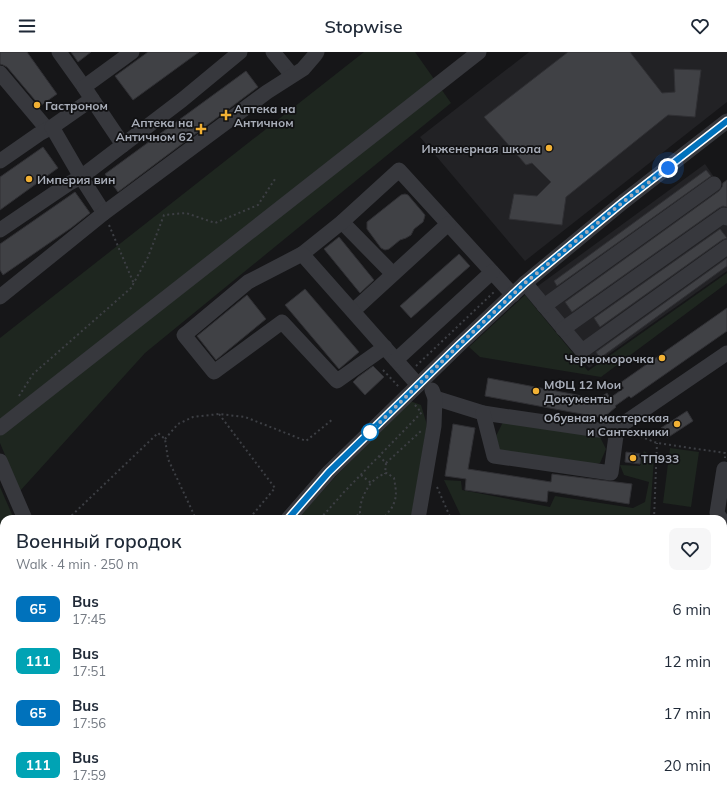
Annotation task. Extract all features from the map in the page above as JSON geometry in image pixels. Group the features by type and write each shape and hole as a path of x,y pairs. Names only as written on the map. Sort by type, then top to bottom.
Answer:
{"street":[{"path":"59,52 123,145"},
{"path":"0,161 49,128 132,52"},
{"path":"0,230 80,177 182,100 240,52"},
{"path":"273,52 292,75"},
{"path":"0,297 104,213 267,92 303,69 316,52"},
{"path":"0,428 479,52"},
{"path":"0,73 49,128 104,213"},
{"path":"291,515 329,472 525,283 623,202 727,121"},
{"path":"385,347 337,381 282,322 214,372 184,335 248,282 302,254 342,222 399,170 513,295"},
{"path":"544,306 714,184"},
{"path":"563,330 724,215 727,218"},
{"path":"342,222 393,274"},
{"path":"353,311 448,224"},
{"path":"525,283 582,351 727,247"},
{"path":"302,254 408,374 422,382 435,398 483,413 599,430 617,428 727,353"},
{"path":"396,360 492,272"},
{"path":"419,515 434,426 435,398"},
{"path":"483,413 494,456 610,473 617,428"},
{"path":"0,461 23,515"},
{"path":"718,515 717,513 726,470"}],"path":[{"path":"16,401 33,374 131,288 148,257 164,215 186,213 215,223 258,205 275,179"},
{"path":"104,213 134,284"},
{"path":"408,374 503,284"},
{"path":"384,370 407,396"},
{"path":"324,515 435,398"},
{"path":"421,412 422,418"},
{"path":"165,439 178,424 193,417 219,414 245,417 306,441 333,419"},
{"path":"219,414 275,488 252,515"},
{"path":"617,428 657,443 725,453 726,470"},
{"path":"385,474 386,463 423,429"},
{"path":"72,515 158,433 165,439 168,459 194,515"},
{"path":"654,515 657,443"},
{"path":"379,456 386,463"},
{"path":"358,515 360,513 360,504 371,483 380,475 387,473 394,478 397,493 395,502 387,515"},
{"path":"361,475 371,483"},
{"path":"436,486 449,515"}],"shaded area":[{"path":"364,52 415,52 451,103 145,353 20,491 0,443 0,338"},
{"name":"Инженерная школа","path":"529,52 727,52 727,102 525,261 420,137"},
{"path":"705,164 727,196 727,271 589,368 527,294"},
{"path":"727,273 727,283 601,377 480,357 469,347 525,295 588,371"},
{"path":"410,401 421,405 427,425 412,515 301,515 336,476"},
{"path":"503,422 600,437 606,449 600,463 586,466 501,454 496,436"},
{"path":"670,448 699,452 691,507 663,503"},
{"path":"644,451 654,458 650,515 461,515 444,480 461,481 462,490 550,507 555,496 633,508 645,502 649,482 624,475 620,465 640,466"},
{"path":"0,487 12,515 0,515"}],"building":[{"path":"0,52 27,52 57,94 40,106 7,67 0,64"},
{"path":"71,52 91,52 78,62"},
{"path":"148,52 199,52 133,100 115,76"},
{"path":"568,52 630,52 662,93 675,92 674,69 701,70 695,117 668,115 566,197 562,225 509,219 514,194 537,196 551,182 532,163 526,165 484,117"},
{"path":"246,71 258,87 118,192 105,174"},
{"path":"43,147 58,168 0,210 0,177"},
{"path":"706,170 711,176 557,286 554,281"},
{"path":"727,180 727,207 723,206 719,208 572,312 565,302 719,191 723,183"},
{"path":"75,192 90,213 3,275 0,270 0,244"},
{"path":"401,195 408,195 425,215 423,222 414,229 411,235 385,250 381,248 367,229 367,222"},
{"path":"720,229 727,238 722,240 600,327 594,318"},
{"path":"339,237 374,280 360,293 324,249"},
{"path":"459,254 470,266 411,318 400,306"},
{"path":"727,258 727,266 600,358 596,352"},
{"path":"305,289 359,352 339,369 285,305"},
{"path":"247,295 266,319 216,360 197,336"},
{"path":"727,308 727,331 631,398 629,396 615,406 616,407 603,418 485,396 488,378 598,399 607,393 610,398 624,388 620,383"},
{"path":"373,366 384,377 365,395 353,382"},
{"name":"Обувная мастерская и Сантехники","path":"687,411 693,421 667,438 661,428"},
{"path":"453,424 475,428 468,469 551,482 552,474 632,484 629,504 548,491 547,502 465,490 466,479 445,476"},
{"name":"ТП933","path":"626,452 641,454 640,464 625,462"}],"bus line":[{"name":"65","path":"291,515 329,472 525,283 623,202 727,121"}],"place":[{"name":"Гастроном","path":"37,105"},
{"name":"Аптека на Античном","path":"226,115"},
{"name":"Аптека на Античном 62","path":"201,129"},
{"name":"Инженерная школа","path":"549,148"},
{"name":"Империя вин","path":"29,179"},
{"name":"Черноморочка","path":"662,358"},
{"name":"МФЦ 12 Мои Документы","path":"536,391"},
{"name":"Обувная мастерская и Сантехники","path":"677,424"},
{"name":"ТП933","path":"633,458"}],"route":[{"path":"370,432 525,283 623,202 668,168"}]}
